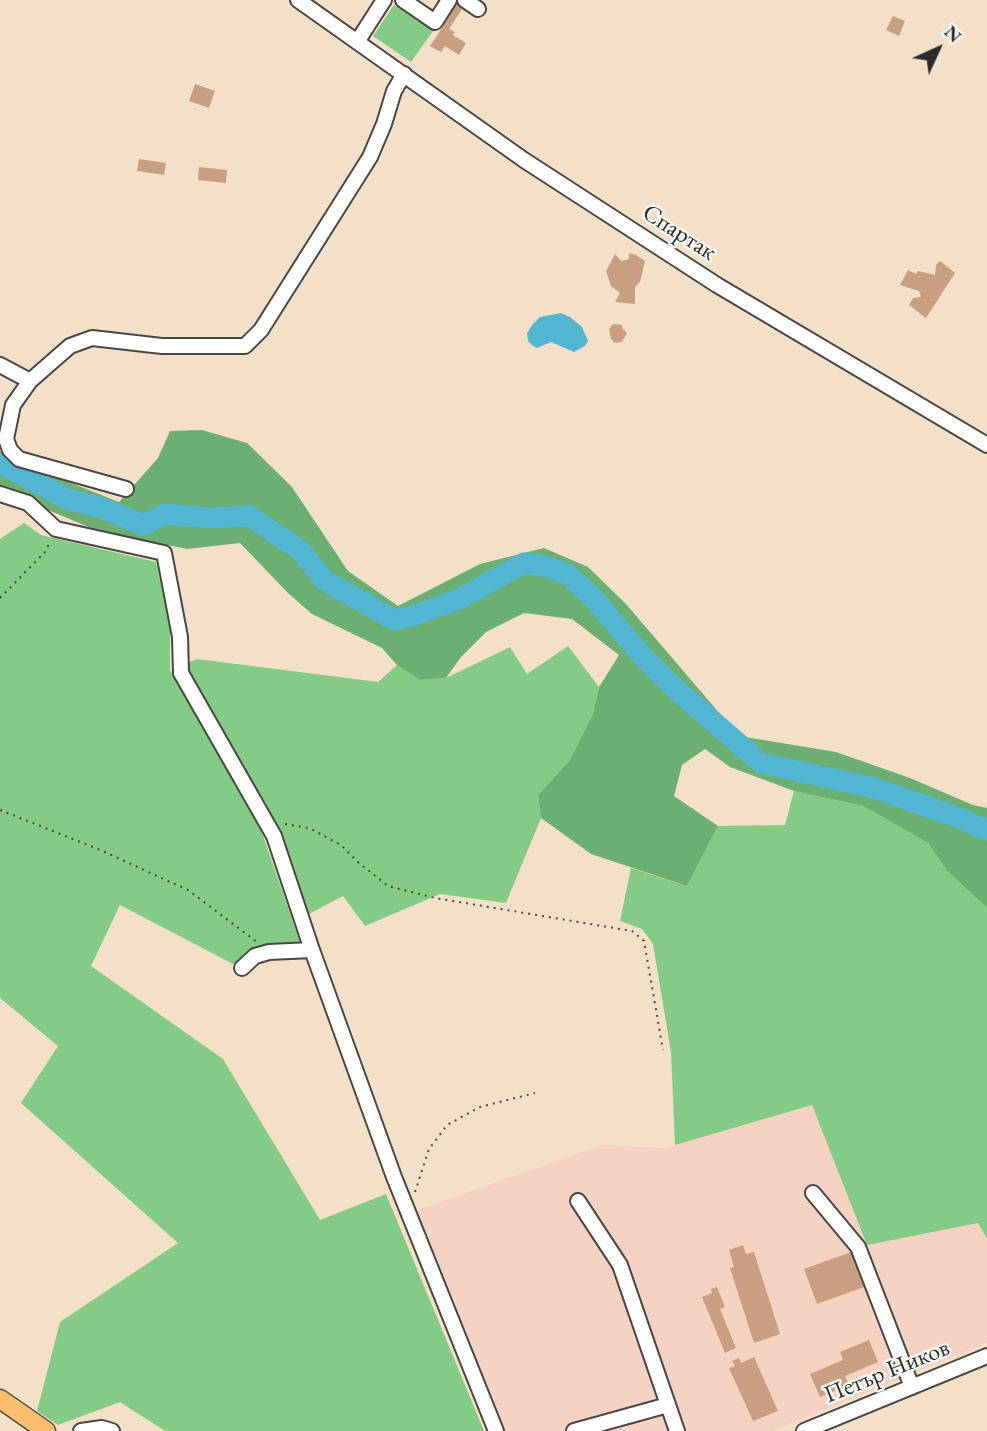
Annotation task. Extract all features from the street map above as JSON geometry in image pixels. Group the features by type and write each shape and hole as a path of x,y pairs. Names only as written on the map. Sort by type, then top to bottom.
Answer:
{"main road":[{"path":"0,1399 46,1431"}],"street":[{"name":"Спартак","path":"298,0 524,160 717,285 987,445"},
{"path":"357,42 384,0"},
{"path":"403,0 435,22 449,0"},
{"path":"465,0 478,9"},
{"path":"126,489 19,459 10,450 6,439 13,405 30,381 70,346 92,338 162,346 246,346 261,330 370,157 394,91 404,74"},
{"path":"0,365 30,381"},
{"path":"0,494 28,503 56,529 164,553 180,638 181,674 274,836 312,950 408,1213 496,1431"},
{"path":"242,968 255,956 269,952 312,950"},
{"path":"813,1193 858,1247 912,1387"},
{"path":"578,1201 620,1265 677,1431"},
{"name":"Петър Ников","path":"804,1431 830,1427 912,1387 987,1356"},
{"path":"574,1431 668,1405"},
{"path":"81,1431 102,1428 111,1431"}],"path":[{"path":"0,598 45,552 56,529"},
{"path":"0,810 98,849 188,890 269,952"},
{"path":"266,822 309,828 341,845 388,886 435,898 632,931 644,942 663,1050"},
{"path":"408,1213 429,1149 447,1125 480,1107 534,1093"}],"shaded area":[{"path":"812,1105 867,1244 978,1223 987,1239 987,1343 772,1431 496,1431 408,1213 603,1145 664,1148"}],"green space":[{"path":"394,5 433,31 411,62 373,36"},
{"path":"202,430 247,443 292,487 348,571 398,606 480,564 544,548 588,567 626,604 739,736 836,752 987,808 987,908 947,871 928,843 863,806 794,791 730,767 705,749 682,765 674,796 718,826 687,886 591,854 541,818 538,795 570,760 593,714 599,687 619,655 572,619 524,613 486,632 461,657 446,678 420,680 397,665 382,648 312,614 240,543 187,549 96,530 0,490 0,451 21,463 119,502 158,458 170,431"},
{"path":"24,523 41,535 156,562 170,629 170,670 260,827 301,945 275,944 255,951 233,964 120,905 91,966 223,1059 320,1220 386,1194 484,1431 165,1431 120,1402 58,1425 37,1411 60,1322 178,1243 21,1103 58,1046 0,998 0,539"},
{"path":"568,646 599,687 593,714 570,760 538,795 541,818 506,903 440,894 365,926 343,896 307,915 270,815 184,664 197,659 378,682 397,665 420,680 446,678 510,647 527,674"},
{"path":"794,791 863,806 928,843 947,871 987,908 987,1239 978,1223 867,1245 812,1105 675,1145 671,1052 653,944 642,929 620,921 631,868 687,886 718,826 785,825"}],"water":[{"path":"561,313 582,327 588,341 585,346 574,352 551,342 537,348 528,341 527,333 540,317"}],"building":[{"path":"455,0 464,6 449,29 466,43 459,55 445,46 441,52 430,46 444,25 441,23"},
{"path":"893,16 905,21 899,36 886,30"},
{"path":"195,84 215,91 209,108 189,101"},
{"path":"139,159 166,163 164,175 137,171"},
{"path":"199,167 227,170 226,183 198,180"},
{"path":"629,253 645,261 640,282 635,287 635,304 615,302 620,293 611,286 606,271 615,254 621,261 629,259"},
{"path":"940,261 955,273 926,318 909,305 913,298 921,297 919,291 900,285 908,270 916,274 918,271 935,275 936,265"},
{"path":"613,324 622,325 627,333 622,342 615,343 611,339 609,329"},
{"path":"743,1245 746,1254 754,1252 780,1334 754,1343 730,1268 734,1267 729,1250"},
{"path":"854,1251 867,1286 817,1304 804,1269"},
{"path":"717,1287 725,1307 720,1309 736,1348 725,1353 702,1297 712,1293 711,1289"},
{"path":"869,1340 878,1362 845,1376 849,1385 820,1397 810,1374 843,1360 840,1352"},
{"path":"754,1357 778,1411 753,1421 729,1368 735,1366 732,1361 739,1358 741,1363"}],"waterway":[{"path":"0,463 67,499 102,508 143,525 165,514 209,518 249,516 300,550 325,581 395,620 459,599 524,563 567,574 594,599 671,685 761,763 874,788 987,830"}]}
